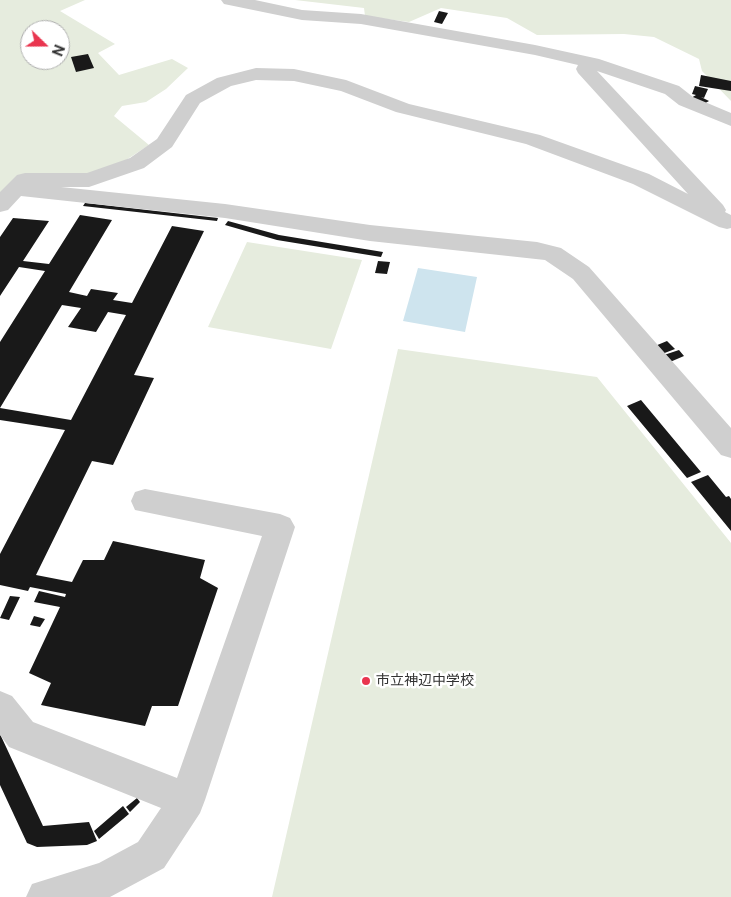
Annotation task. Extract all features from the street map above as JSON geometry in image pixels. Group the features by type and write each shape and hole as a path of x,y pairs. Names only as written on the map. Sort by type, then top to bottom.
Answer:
{"street":[{"path":"230,0 302,15 361,19 414,28 535,50 592,63 672,90 686,101 731,120"},
{"path":"592,63 585,69 729,224"},
{"path":"8,197 25,180 89,180 137,163 165,143 193,99 224,82 256,74 294,75 346,86 402,108 533,139 640,179 729,224"},
{"path":"8,197 225,212 370,233 537,250 553,254 581,273 731,447"},
{"path":"45,897 106,880 151,854 188,800 280,527 145,502"},
{"path":"0,708 21,735 188,800"}],"shaded area":[{"path":"0,0 85,0 60,11 115,44 98,53 119,75 172,59 188,68 166,89 146,102 122,106 114,116 149,145 123,162 87,176 0,194"},
{"path":"295,0 731,0 731,101 702,71 699,59 654,37 624,34 537,35 507,18 441,8 409,22 365,16 364,8"},
{"path":"247,242 362,260 331,349 208,327"},
{"path":"398,349 597,377 731,543 731,897 272,897"}],"water":[{"path":"418,268 477,277 465,332 403,321"}],"building":[{"path":"439,11 448,13 442,24 434,22"},
{"path":"88,54 94,68 76,72 71,57"},
{"path":"701,75 731,81 731,91 699,86"},
{"path":"695,86 708,89 704,98 701,97 709,101 702,105 691,98 696,95 692,94"},
{"path":"85,203 218,218 217,221 83,206"},
{"path":"80,215 112,220 69,292 87,296 91,289 118,293 113,300 132,303 172,226 204,231 134,375 154,378 113,465 92,461 36,575 72,582 83,560 104,560 113,541 205,560 200,578 218,588 178,706 152,706 145,726 41,705 51,683 29,673 60,607 34,602 39,591 65,597 66,594 30,587 28,591 0,585 0,554 65,430 0,420 0,408 0,342 45,271 19,267 0,296 0,237 13,218 49,221 23,261 49,264","holes":["62,305 81,308 68,327 96,332 108,312 126,315 71,420 0,408"]},
{"path":"228,221 279,235 383,252 381,257 277,240 225,225"},
{"path":"378,261 390,262 387,274 375,273"},
{"path":"667,341 675,349 662,354 655,346"},
{"path":"679,350 684,356 670,362 664,355"},
{"path":"641,400 701,472 687,478 627,406"},
{"path":"708,475 726,497 729,496 731,499 731,531 691,482"},
{"path":"10,596 20,597 9,620 0,618"},
{"path":"34,616 45,619 40,627 30,625"},
{"path":"0,734 43,826 89,822 97,841 87,845 37,847 27,843 0,785"},
{"path":"137,798 140,802 130,812 126,807"},
{"path":"123,806 129,814 99,839 94,831"}],"place":[{"name":"市立神辺中学校","path":"366,681"}]}
